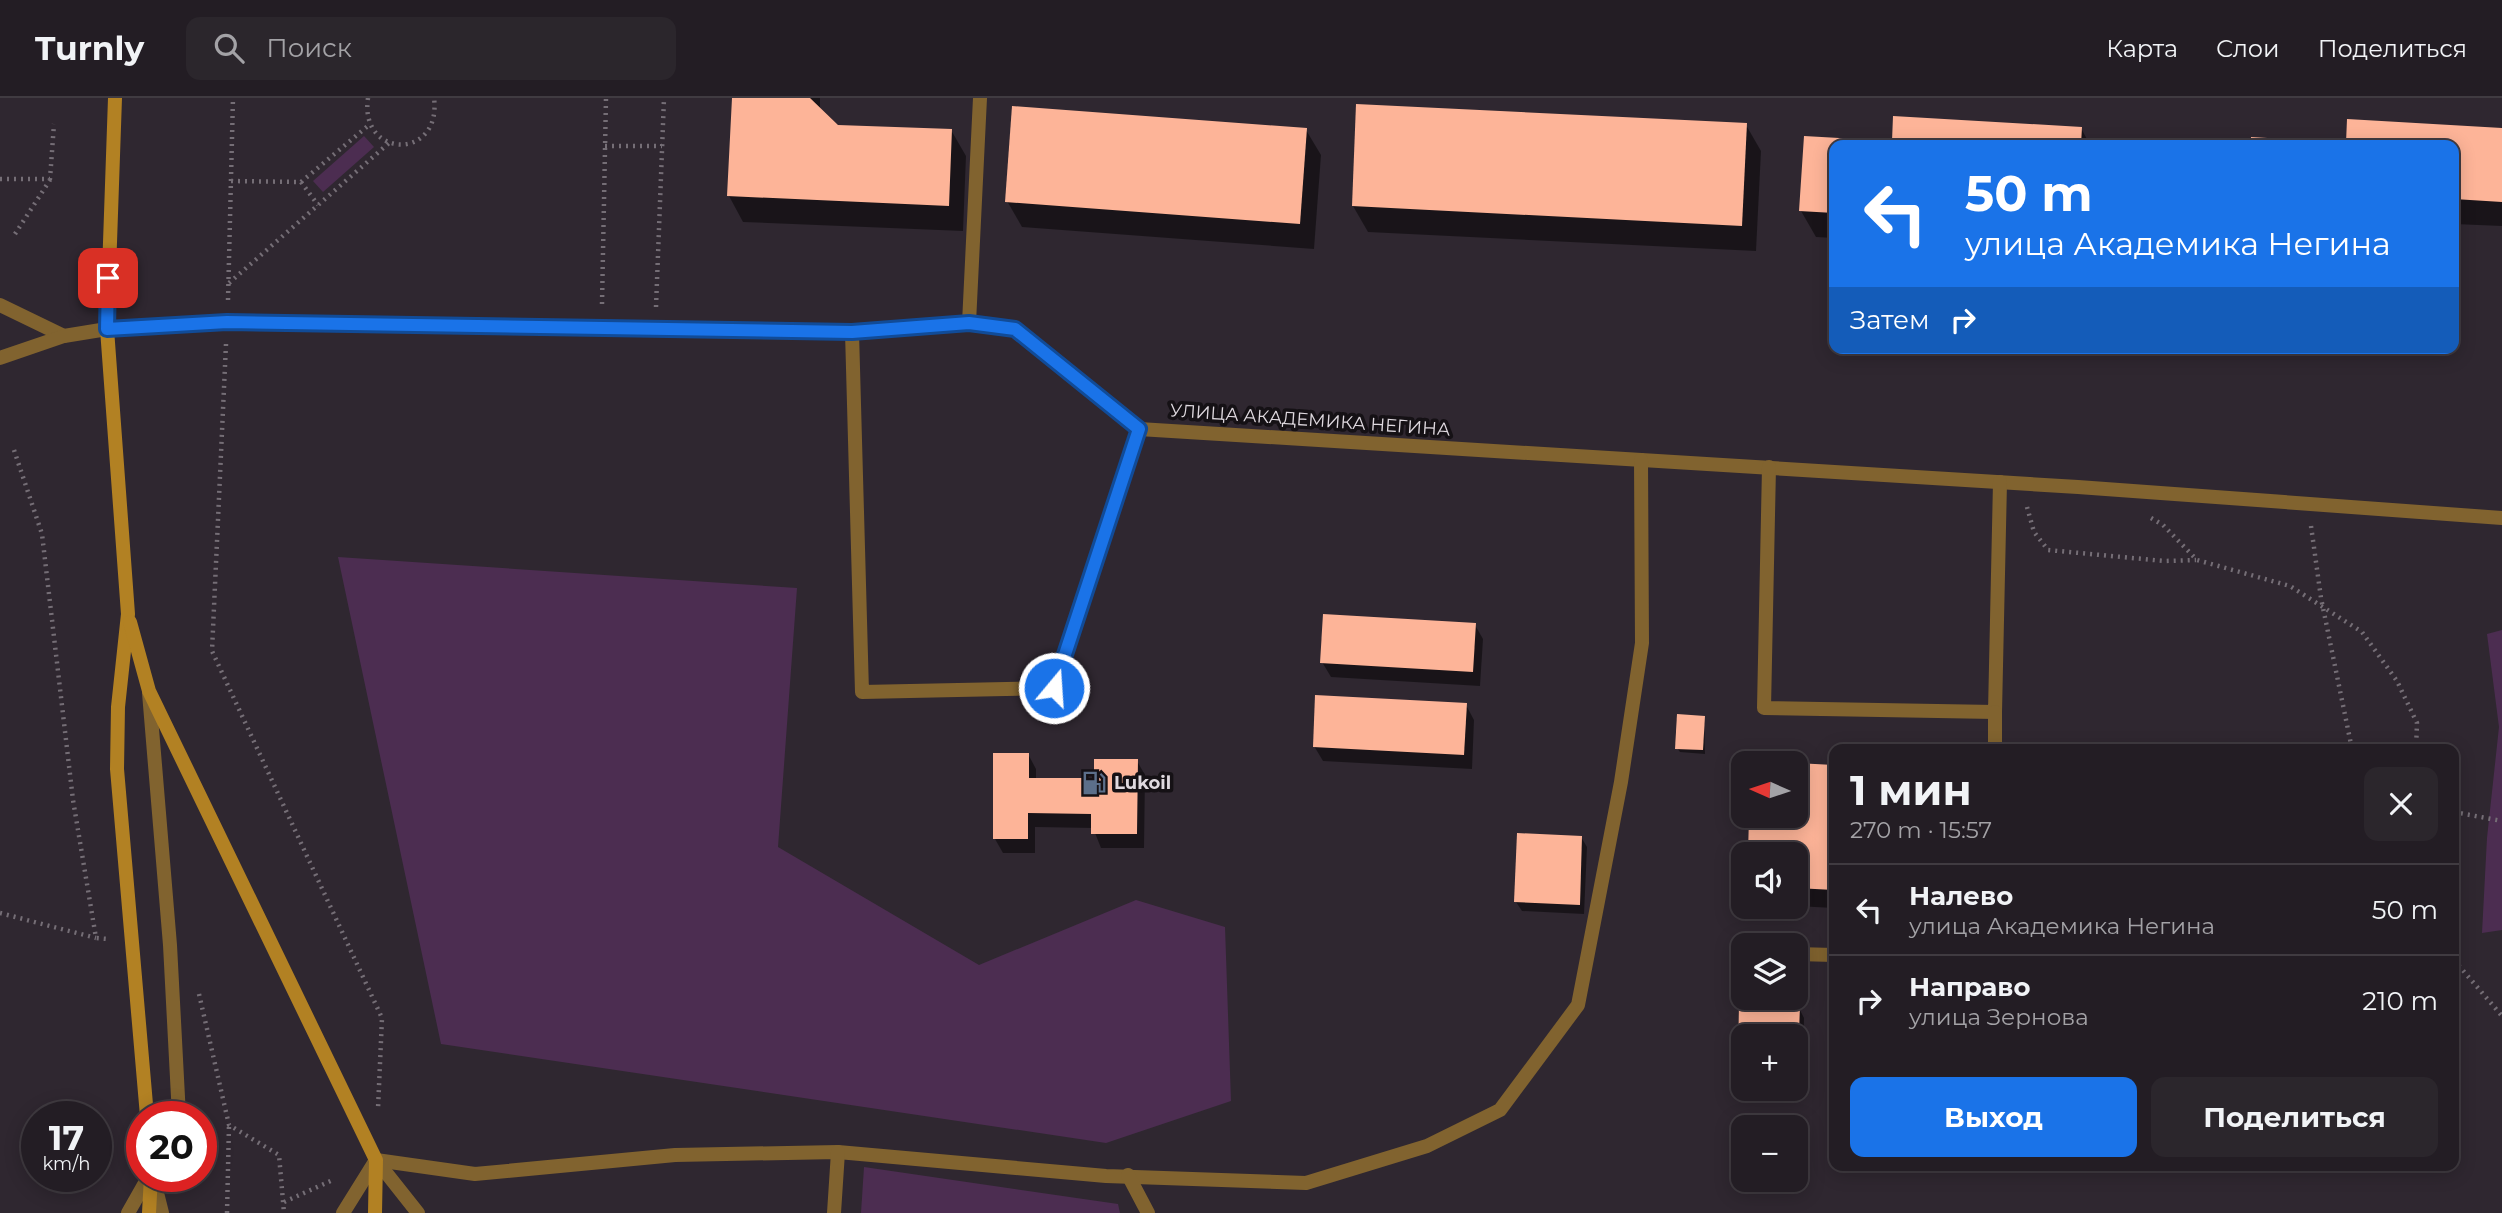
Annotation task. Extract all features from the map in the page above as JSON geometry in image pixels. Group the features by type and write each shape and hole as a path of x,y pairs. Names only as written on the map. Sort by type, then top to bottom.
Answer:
{"main road":[{"path":"115,98 107,329 128,614 118,707 117,769 146,1101"},
{"path":"128,614 149,691 376,1160 375,1213"},
{"path":"149,1213 150,1192"}],"street":[{"path":"969,323 980,98"},
{"path":"0,305 64,336"},
{"path":"0,358 64,336 107,329 227,322 852,332 969,323 1015,329 1139,429 1054,688 862,692 852,332"},
{"name":"УЛИЦА АКАДЕМИКА НЕГИНА","path":"1139,429 2000,482 2502,518"},
{"path":"376,1160 475,1174 675,1155 838,1152 1128,1175 1306,1183 1427,1146 1500,1110 1578,1005 1621,782 1642,643 1641,460"},
{"path":"1769,467 1764,708 1995,712"},
{"path":"1995,744 2000,482"},
{"path":"149,691 170,946 178,1101"},
{"path":"1808,954 1829,955"},
{"path":"834,1213 838,1152"},
{"path":"376,1160 418,1213"},
{"path":"343,1213 376,1160"},
{"path":"1128,1175 1148,1213"},
{"path":"128,1213 141,1192"},
{"path":"156,1192 162,1213"},
{"path":"406,1195 408,1213"}],"path":[{"path":"233,98 229,284 212,651 383,1018 376,1160 284,1202"},
{"path":"368,98 366,112 369,125 377,136 388,143 414,143 425,135 433,124 434,98"},
{"path":"602,327 606,98"},
{"path":"655,329 664,98"},
{"path":"15,234 50,179 54,124"},
{"path":"231,181 301,182 369,125"},
{"path":"229,284 388,143"},
{"path":"605,146 662,146"},
{"path":"0,179 50,179"},
{"path":"301,182 318,205"},
{"path":"14,450 42,534 73,800 96,938"},
{"path":"2000,482 2026,506 2034,532 2048,550 2164,561 2197,560 2290,586 2362,632 2397,681 2417,723 2416,744"},
{"path":"2307,504 2324,610 2351,744"},
{"path":"2142,513 2163,525 2197,560"},
{"path":"2459,813 2502,821"},
{"path":"0,913 96,938 133,941"},
{"path":"2459,966 2502,1016"},
{"path":"198,989 229,1125 227,1213"},
{"path":"229,1125 279,1155 284,1213"}],"shaded area":[{"path":"364,136 374,147 323,192 313,181"},
{"path":"338,557 797,588 778,847 979,965 1136,900 1225,927 1231,1101 1106,1143 441,1044"},
{"path":"2502,630 2502,930 2482,933 2487,838 2499,727 2487,634"},
{"path":"864,1167 1118,1204 1120,1213 861,1213"}],"building":[{"path":"732,98 810,98 838,125 952,129 949,206 727,196"},
{"path":"1356,104 1747,123 1742,226 1352,206"},
{"path":"1012,106 1307,128 1300,224 1005,202"},
{"path":"1893,116 2082,127 2081,140 1892,140"},
{"path":"2347,119 2502,128 2502,202 2459,199 2459,140 2346,140"},
{"path":"1804,136 1874,140 1829,140 1829,213 1799,211"},
{"path":"2251,137 2298,140 2251,140"},
{"path":"1323,614 1476,623 1473,672 1320,663"},
{"path":"1315,695 1467,703 1464,755 1313,747"},
{"path":"1677,714 1705,716 1703,750 1675,749"},
{"path":"993,753 1029,753 1029,778 1094,778 1094,759 1138,759 1137,834 1091,834 1091,814 1028,813 1028,839 993,839"},
{"path":"1808,764 1829,765 1829,890 1808,889 1808,842 1748,842 1749,828 1808,828"},
{"path":"1517,833 1582,836 1580,905 1514,902"},
{"path":"1739,1010 1800,1010 1799,1024 1739,1024"}],"place":[{"name":"Lukoil","path":"1094,783"}],"route":[{"path":"108,278 107,329 227,322 852,332 969,323 1015,329 1139,429 1054,688"}]}
